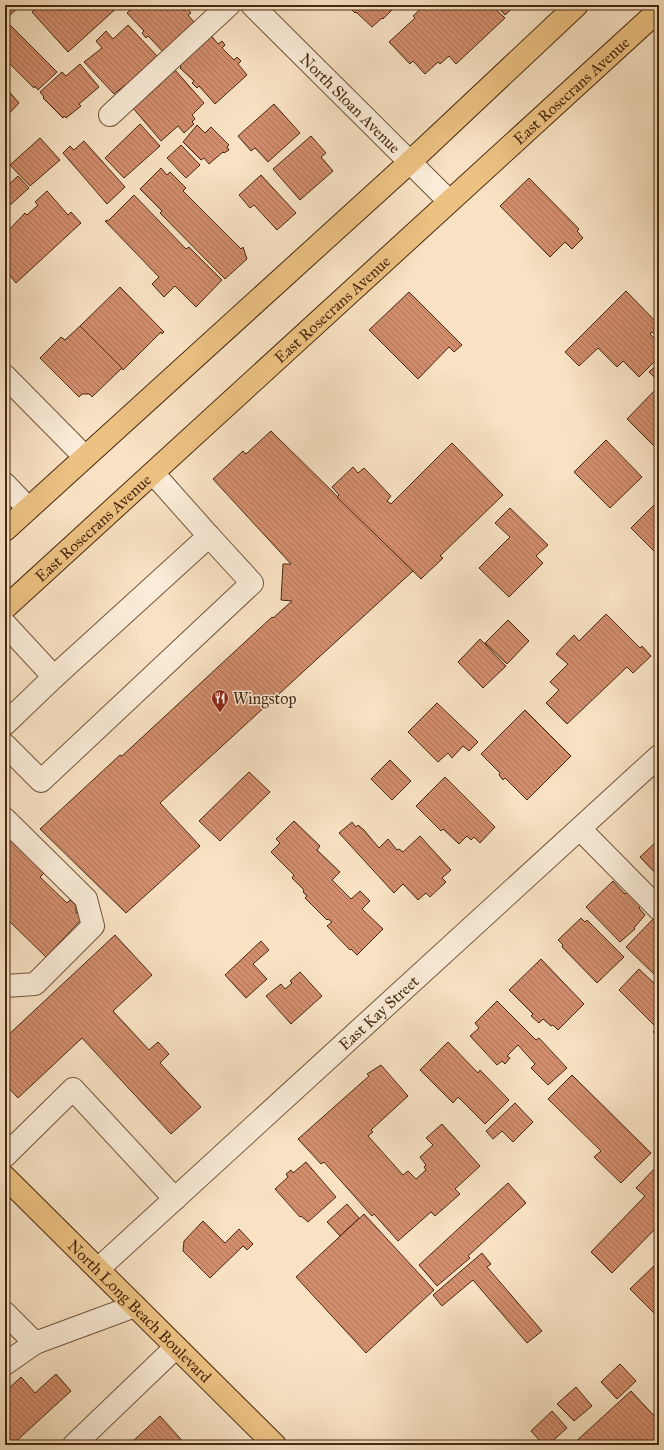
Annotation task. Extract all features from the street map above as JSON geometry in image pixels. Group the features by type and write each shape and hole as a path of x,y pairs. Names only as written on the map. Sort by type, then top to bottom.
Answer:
{"main road":[{"path":"5,530 410,162 577,5"},
{"name":"East Rosecrans Avenue","path":"5,608 659,10"},
{"name":"North Long Beach Boulevard","path":"5,1177 275,1445"}],"street":[{"path":"110,115 230,5"},
{"name":"North Sloan Avenue","path":"252,5 449,201"},
{"path":"5,376 85,457"},
{"path":"5,745 41,781 252,583 152,473"},
{"path":"5,484 28,508"},
{"path":"5,724 54,677 209,536"},
{"path":"5,624 54,677"},
{"name":"East Kay Street","path":"98,1269 659,756"},
{"path":"5,819 86,899 93,926 34,984 5,986"},
{"path":"585,823 659,887"},
{"path":"585,823 659,909"},
{"path":"5,1156 73,1089 175,1199"},
{"path":"5,1364 35,1343 135,1306"},
{"path":"5,1312 35,1343"},
{"path":"74,1445 176,1347"}],"building":[{"path":"5,5 21,5 8,17 5,14"},
{"path":"40,5 120,5 68,52 32,12"},
{"path":"136,5 179,5 184,11 187,8 191,13 188,15 198,27 166,55 148,36 146,38 142,33 144,31 127,13"},
{"path":"352,5 397,5 383,19 382,18 372,27 350,8"},
{"path":"425,5 491,5 505,18 456,64 449,56 440,64 438,62 425,74 413,61 410,64 389,42 415,18 413,16"},
{"path":"496,5 516,5 505,15"},
{"path":"9,24 57,72 38,90 35,86 34,88 5,59 5,28"},
{"path":"128,25 157,56 147,65 150,68 145,73 142,70 130,81 132,83 127,88 125,85 114,94 84,62 102,48 96,41 106,31 113,39"},
{"path":"209,33 218,44 222,41 225,45 222,48 234,60 237,57 241,61 238,64 247,75 215,104 199,86 197,88 192,83 194,81 180,68 181,67 177,62"},
{"path":"80,64 99,87 79,104 81,106 66,118 64,116 63,118 43,98 44,97 40,92 62,72 66,76"},
{"path":"175,70 204,103 192,115 195,119 192,122 194,124 184,133 178,126 161,141 133,108 145,92 148,95 161,84 157,81 162,77 165,80"},
{"path":"5,87 19,103 5,118"},
{"path":"274,104 300,133 268,162 255,148 251,151 238,136"},
{"path":"140,124 160,146 124,178 105,158"},
{"path":"197,125 205,133 211,127 229,145 227,147 229,150 224,153 223,152 209,164 204,158 201,160 183,142"},
{"path":"311,136 326,153 321,157 333,171 300,200 273,169"},
{"path":"40,138 60,160 30,186 10,165"},
{"path":"84,141 125,187 107,204 63,153 70,146 74,150"},
{"path":"181,145 200,165 186,178 167,158"},
{"path":"161,168 167,175 170,172 186,188 183,191 241,249 243,247 247,259 225,279 160,213 162,211 140,189"},
{"path":"261,175 296,213 277,230 254,205 250,208 239,195"},
{"path":"18,176 29,188 10,205 5,199 5,188"},
{"path":"529,178 579,229 577,231 583,238 572,249 565,242 550,257 500,206"},
{"path":"47,191 68,215 71,212 81,223 16,283 7,272 5,274 5,234 25,213 27,215 38,205 35,202"},
{"path":"134,195 186,249 189,247 222,280 196,307 175,286 164,297 152,284 159,277 105,221 109,220"},
{"path":"120,287 164,332 162,334 161,332 123,370 80,326"},
{"path":"626,291 659,325 659,337 652,332 650,334 659,343 659,357 639,377 623,361 617,367 598,348 579,366 565,352"},
{"path":"409,292 462,345 454,352 449,347 418,379 369,330"},
{"path":"80,326 122,368 92,397 90,394 82,394 79,397 40,358 61,337 65,340"},
{"path":"659,363 659,382 649,372"},
{"path":"657,388 659,390 659,451 627,419"},
{"path":"271,431 413,571 160,803 200,846 126,913 40,829 120,755 122,756 272,617 273,618 292,601 281,600 283,564 291,564 213,479 243,451 246,454"},
{"path":"606,440 642,477 610,508 574,472"},
{"path":"452,443 503,495 440,556 443,558 421,579 337,497 339,495 332,487 353,467 358,473 364,468 391,496 387,501 391,504"},
{"path":"659,500 659,556 631,528"},
{"path":"510,508 548,545 536,556 543,563 509,597 479,568 510,537 495,523"},
{"path":"606,614 640,648 642,646 651,656 633,673 627,667 567,724 546,703 559,690 550,682 568,664 556,654 574,635 579,641"},
{"path":"508,620 529,641 507,664 485,643"},
{"path":"480,639 506,666 483,688 458,662"},
{"path":"437,703 478,742 469,751 463,746 452,758 448,753 438,762 408,732"},
{"path":"525,710 571,756 527,800 505,778 503,780 499,775 500,773 481,754"},
{"path":"390,760 411,781 392,800 371,779"},
{"path":"249,772 270,792 220,841 199,821"},
{"path":"445,777 495,827 480,843 474,837 471,840 467,836 459,844 443,829 441,831 416,806"},
{"path":"294,821 320,846 317,850 340,872 332,880 351,899 360,891 370,901 362,909 383,929 357,955 351,949 350,950 327,926 332,922 328,919 327,920 305,898 307,896 303,892 304,890 292,878 294,875 271,852 280,843 276,839"},
{"path":"352,822 356,827 358,825 364,830 379,848 388,839 397,850 399,849 403,852 420,836 451,870 442,878 446,882 430,897 426,893 418,900 403,884 394,893 339,833"},
{"path":"5,833 44,873 40,877 67,903 70,900 76,906 76,913 80,913 85,921 80,921 46,957 5,917"},
{"path":"659,839 659,877 640,857"},
{"path":"613,881 625,894 628,892 642,905 639,908 645,915 634,928 635,929 620,942 586,907"},
{"path":"655,917 659,922 659,979 626,947"},
{"path":"581,918 585,922 587,920 624,957 597,983 562,947 563,945 558,940"},
{"path":"115,935 152,975 113,1011 149,1050 158,1042 169,1054 160,1063 201,1107 171,1134 82,1038 18,1098 5,1084 5,1038"},
{"path":"261,941 269,950 253,964 267,979 246,998 225,975"},
{"path":"541,959 584,1004 558,1030 543,1019 539,1023 531,1016 533,1014 509,990"},
{"path":"639,969 659,988 659,1038 653,1032 657,1028 619,990"},
{"path":"300,972 322,996 291,1024 266,996 281,984 285,989 292,983 290,981"},
{"path":"497,1001 536,1040 539,1038 567,1068 548,1085 531,1068 535,1064 518,1045 507,1056 510,1058 505,1064 502,1061 497,1065 470,1036 479,1028 475,1023"},
{"path":"448,1042 478,1073 480,1070 509,1100 485,1124 458,1097 453,1103 420,1070"},
{"path":"381,1065 408,1096 371,1130 373,1132 368,1136 403,1175 408,1171 416,1179 426,1170 424,1167 426,1165 420,1157 433,1145 426,1138 442,1124 480,1166 455,1189 460,1194 435,1216 431,1212 398,1241 374,1214 372,1216 324,1162 321,1164 298,1139 369,1076 367,1074"},
{"path":"572,1075 651,1153 621,1183 594,1157 601,1151 548,1099"},
{"path":"515,1103 533,1122 513,1142 502,1131 493,1139 486,1131"},
{"path":"306,1162 336,1197 308,1222 301,1216 300,1217 275,1189 288,1177 286,1174 291,1170 293,1173"},
{"path":"659,1164 659,1225 612,1273 591,1252 645,1196 636,1188"},
{"path":"508,1183 526,1203 468,1256 470,1258 437,1286 419,1265"},
{"path":"347,1204 359,1218 340,1236 327,1222"},
{"path":"364,1214 434,1290 366,1353 296,1277"},
{"path":"203,1221 225,1243 239,1229 253,1244 247,1250 243,1246 210,1278 183,1251 184,1241"},
{"path":"482,1253 491,1264 487,1267 542,1331 527,1343 473,1280 442,1306 433,1295"},
{"path":"659,1261 659,1318 630,1289"},
{"path":"620,1364 636,1381 617,1399 601,1382"},
{"path":"56,1374 71,1391 12,1445 5,1445 5,1392 21,1377 35,1393"},
{"path":"576,1387 592,1406 574,1421 557,1404"},
{"path":"631,1391 659,1421 659,1445 572,1445"},
{"path":"552,1411 567,1428 548,1445 544,1445 531,1431"},
{"path":"160,1416 186,1445 125,1445 131,1440 133,1441"}],"place":[{"name":"Wingstop","path":"220,713"}]}
